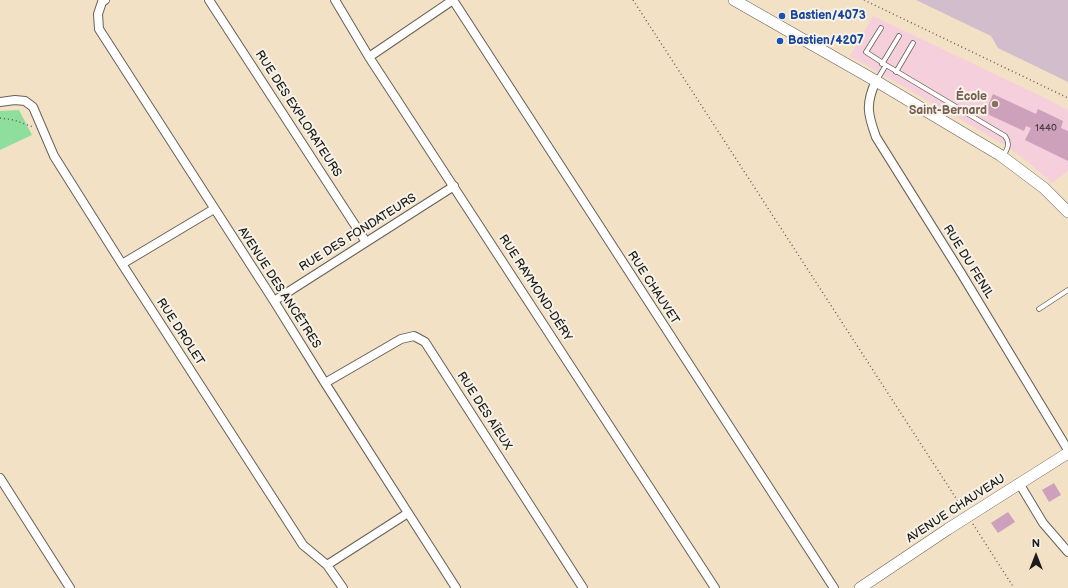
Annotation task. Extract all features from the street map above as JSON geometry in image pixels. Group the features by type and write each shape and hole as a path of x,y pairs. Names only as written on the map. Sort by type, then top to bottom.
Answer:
{"main road":[{"path":"734,0 1003,157 1044,188 1068,212"},
{"name":"AVENUE CHAUVEAU","path":"860,588 1068,452"}],"street":[{"name":"AVENUE DES ANCÊTRES","path":"105,0 102,2 98,14 99,29 456,588"},
{"name":"RUE DES EXPLORATEURS","path":"209,0 366,242"},
{"name":"RUE RAYMOND-DÉRY","path":"335,0 369,57 715,588"},
{"path":"369,57 453,0"},
{"name":"RUE CHAUVET","path":"453,0 834,588"},
{"name":"RUE DU FENIL","path":"876,82 870,95 869,109 870,122 876,137 961,273 1068,452"},
{"name":"RUE DROLET","path":"0,102 16,100 25,101 33,107 54,156 303,546 327,565 343,588"},
{"name":"RUE DES FONDATEURS","path":"274,301 454,186"},
{"path":"122,264 214,209"},
{"name":"RUE DES AÏEUX","path":"325,383 401,339 414,336 425,342 583,588"},
{"path":"1,482 70,588"},
{"path":"1019,483 1043,523 1068,552"},
{"path":"327,565 408,513"}],"lane":[{"path":"881,28 866,52 896,72 1006,136 1009,144 1003,157"},
{"path":"876,82 899,36"},
{"path":"896,72 913,43"},
{"path":"1039,309 1068,290"}],"path":[{"path":"633,0 1014,588"},
{"path":"864,0 1068,98"},
{"path":"0,118 14,120 43,130"}],"shaded area":[{"path":"916,0 1068,0 1068,82 998,48 991,36"},
{"name":"École Saint-Bernard","path":"873,16 1068,110 1068,171 1052,183 1023,158 1003,144 850,56"}],"green space":[{"path":"19,110 32,135 0,150 0,111"}],"building":[{"name":"École Saint-Bernard","path":"993,94 1036,114 1038,109 1063,121 1061,128 1068,131 1068,161 1025,140 1031,128 1026,126 1024,131 985,113"},
{"path":"1054,483 1061,495 1049,502 1042,490"},
{"path":"1008,512 1015,522 998,533 991,523"}],"place":[{"name":"Bastien/4073","path":"782,16"},
{"name":"Bastien/4207","path":"780,41"},
{"name":"École Saint-Bernard","path":"995,104"}]}
